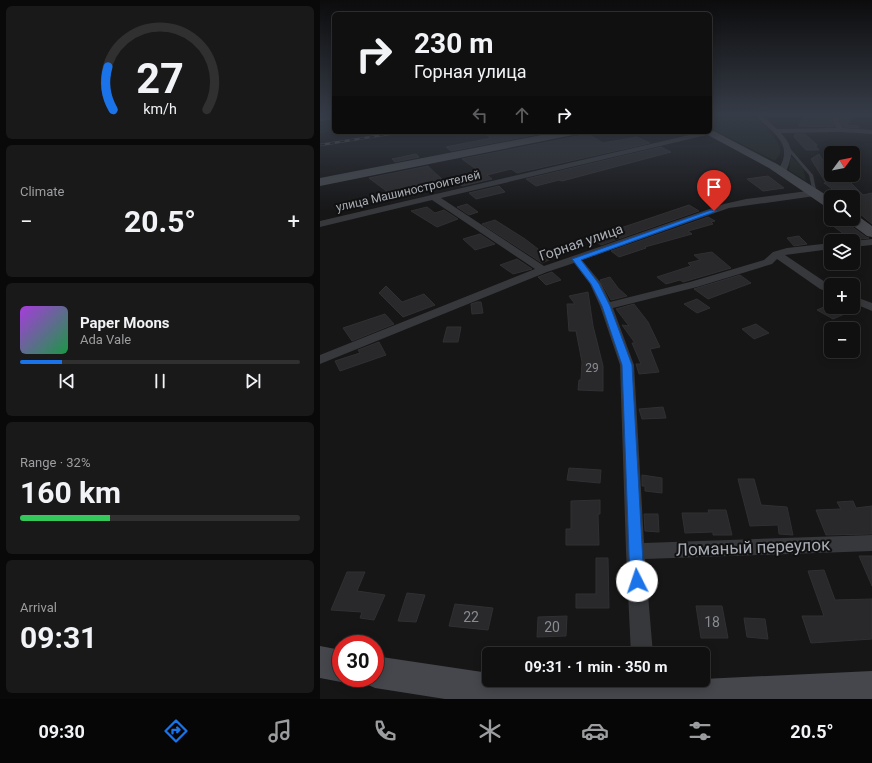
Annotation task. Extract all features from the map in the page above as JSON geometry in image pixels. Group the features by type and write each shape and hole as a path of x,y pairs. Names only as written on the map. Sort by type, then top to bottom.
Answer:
{"street":[{"path":"320,182 494,148"},
{"name":"улица Машиностроителей","path":"320,224 644,148"},
{"path":"741,148 824,199"},
{"path":"782,172 788,152 787,148"},
{"name":"Горная улица","path":"320,360 543,270 727,206 815,193"},
{"path":"433,197 543,270"},
{"path":"860,225 872,233"},
{"path":"860,243 872,242"},
{"path":"606,306 693,285 768,262 777,254 791,250 824,247"},
{"path":"777,254 824,287"},
{"path":"576,259 595,284 606,306 627,365 635,551 642,647"},
{"path":"860,303 872,308"},
{"name":"Ломаный переулок","path":"635,551 872,543"},
{"path":"320,662 332,664"},
{"path":"384,673 493,690 645,692 872,687"}],"lane":[{"path":"788,148 811,175 815,193"}],"shaded area":[{"path":"749,148 780,148 780,153 775,161"},
{"path":"791,156 803,168 806,181 789,170"}],"building":[{"path":"447,148 468,148 451,151"},
{"path":"519,148 630,148 517,173 511,169 487,175 492,179 462,186 453,178 480,172 462,159"},
{"path":"658,148 662,148 671,152 562,181 559,180 536,186 526,179"},
{"path":"804,148 817,148 819,150 806,150"},
{"path":"416,154 419,157 395,162 392,159"},
{"path":"819,154 824,162 824,180 811,159"},
{"path":"428,166 446,183 393,196 369,178"},
{"path":"768,176 784,188 763,191 747,179"},
{"path":"850,182 858,190 834,190 824,183"},
{"path":"499,186 505,192 476,199 469,193"},
{"path":"860,192 863,195 872,193 872,224 860,214"},
{"path":"467,204 478,212 469,215 457,207"},
{"path":"689,205 699,211 601,245 591,238"},
{"path":"427,207 435,213 444,210 458,219 437,227 411,211"},
{"path":"708,217 715,221 711,222 713,224 688,231 692,234 645,247 646,248 619,257 611,251"},
{"path":"495,220 525,239 551,259 542,263 482,224"},
{"path":"833,226 851,226 869,238 860,239 860,234 844,234"},
{"path":"480,234 495,244 475,250 463,239"},
{"path":"799,236 807,244 794,246 787,238"},
{"path":"712,252 731,268 683,282 680,280 666,284 657,277 691,266 688,263 700,260 694,255"},
{"path":"517,259 532,269 513,274 500,265"},
{"path":"552,272 561,280 546,285 538,277"},
{"path":"740,275 751,283 708,299 694,289"},
{"path":"610,277 618,288 627,296 611,300 600,280"},
{"path":"386,286 402,302 424,294 435,305 403,317 379,293"},
{"path":"588,292 593,326 603,366 603,391 578,390 579,380 581,380 582,362 576,331 569,331 567,304 575,304 569,296"},
{"path":"697,299 710,308 697,313 684,304"},
{"path":"481,302 483,313 472,314 471,304"},
{"path":"634,304 648,322 660,347 650,349 659,372 639,374 636,364 641,364 632,343 635,343 622,325 629,326 616,309"},
{"path":"824,307 824,314 817,310"},
{"path":"385,314 394,324 352,341 343,328"},
{"path":"824,314 845,314 833,319"},
{"path":"756,324 769,333 754,339 742,329"},
{"path":"447,327 461,327 458,342 443,342"},
{"path":"379,342 386,355 340,371 335,361 360,353 358,350"},
{"path":"663,407 666,418 642,419 639,409"},
{"path":"569,468 601,470 600,483 567,480"},
{"path":"642,475 662,478 662,493 645,491 645,486 642,486"},
{"path":"738,479 754,479 761,505 787,507 793,535 779,534 778,525 750,526"},
{"path":"600,500 600,514 598,514 599,545 566,545 566,529 571,529 571,501"},
{"path":"853,501 856,508 872,506 872,534 826,535 816,510 841,509 837,502"},
{"path":"708,510 726,510 732,535 713,535 713,532 685,533 682,513 709,513"},
{"path":"644,514 658,514 659,532 645,531"},
{"path":"859,556 872,556 872,586"},
{"path":"596,558 608,558 609,608 576,608 576,594 596,594"},
{"path":"824,570 835,600 872,599 872,639 811,643 802,616 824,616 808,571"},
{"path":"347,572 365,572 357,591 385,595 374,620 360,618 362,612 331,610"},
{"path":"407,593 425,595 416,622 398,621"},
{"path":"455,604 493,608 488,630 449,626"},
{"path":"696,606 722,606 728,638 701,638"},
{"path":"567,616 566,636 537,637 538,617"},
{"path":"744,618 765,619 768,639 747,637"}],"route":[{"path":"637,581 627,365 606,306 595,284 576,259 714,211"}]}
